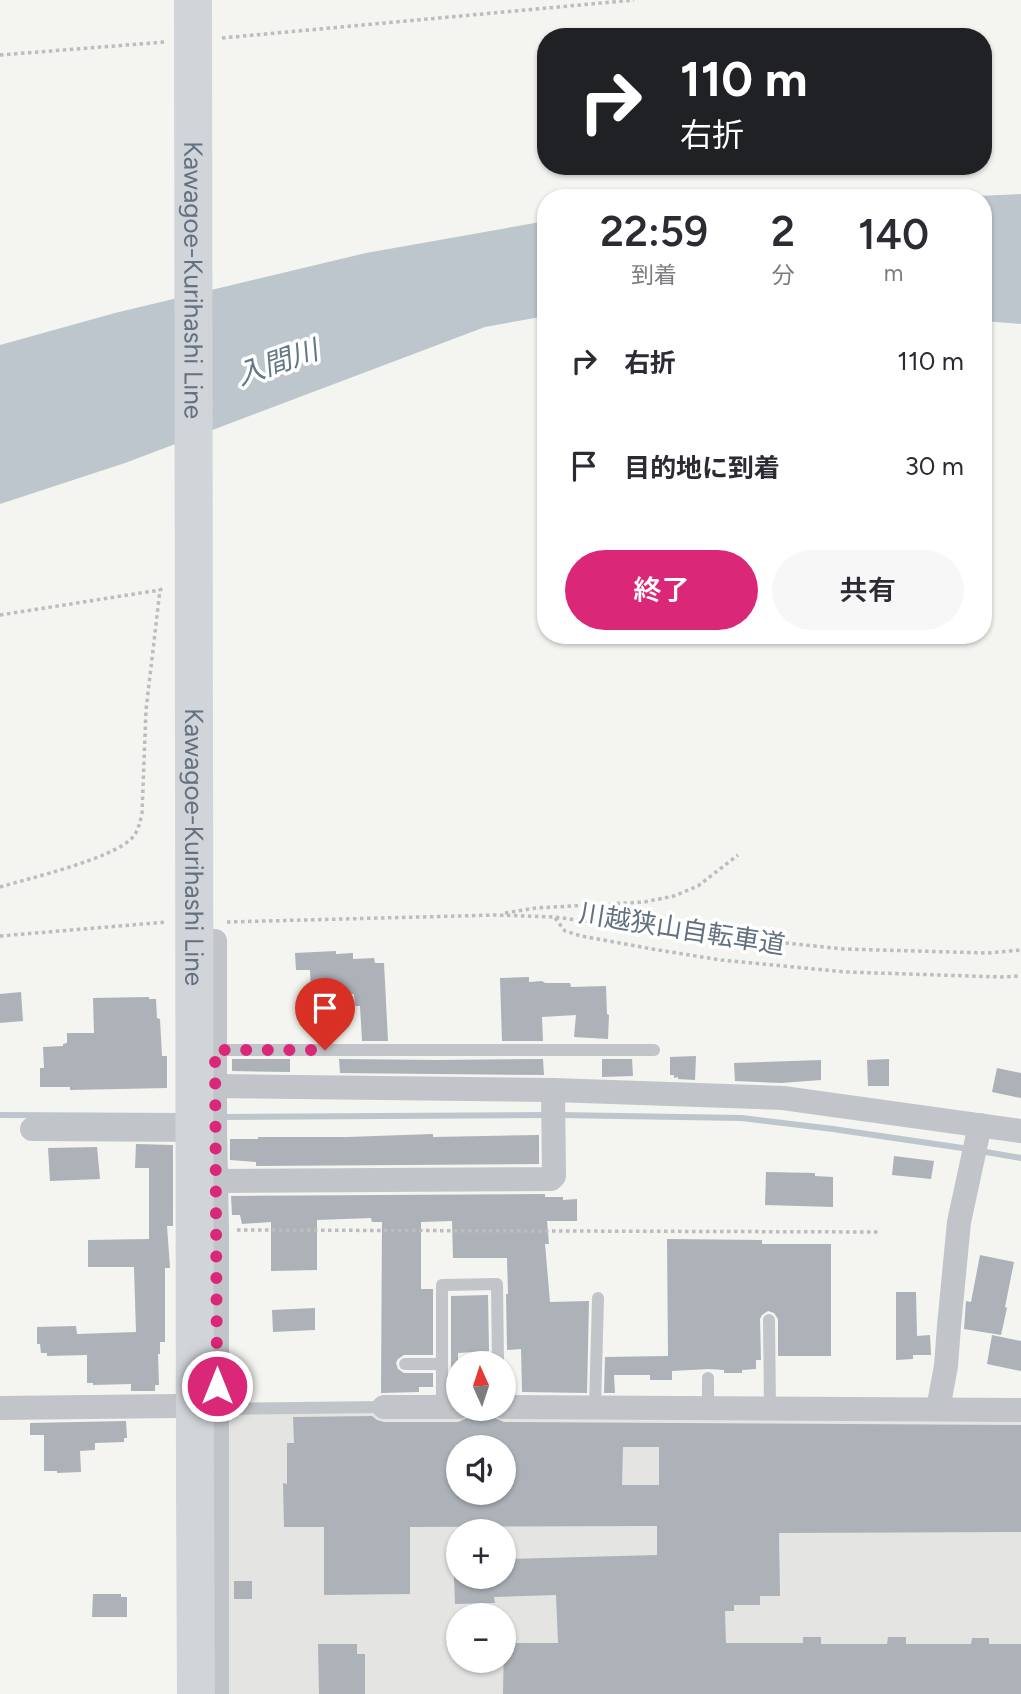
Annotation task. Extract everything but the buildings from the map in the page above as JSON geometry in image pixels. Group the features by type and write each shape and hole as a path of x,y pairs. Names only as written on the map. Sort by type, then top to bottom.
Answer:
{"main road":[{"name":"Kawagoe-Kurihashi Line","path":"193,32 196,1694"}],"street":[{"path":"217,1694 218,1230 215,1050 220,932"},
{"path":"215,1086 553,1090 783,1098 1021,1131"},
{"path":"216,1181 551,1179 554,1176 553,1090"},
{"path":"938,1409 946,1366 959,1222 980,1125"},
{"path":"32,1129 215,1130"},
{"path":"178,1694 179,1278 187,1260 218,1230"},
{"path":"0,1408 177,1406"},
{"path":"384,1407 446,1407"},
{"path":"516,1407 1021,1410"}],"lane":[{"path":"215,1050 654,1050"},
{"path":"446,1386 442,1364 442,1285 497,1283 498,1351"},
{"path":"595,1407 598,1298"},
{"path":"769,1320 771,1408"},
{"path":"405,1364 442,1364"},
{"path":"708,1378 708,1408"},
{"path":"218,1409 384,1407"}],"path":[{"path":"0,55 193,32 634,0"},
{"path":"0,615 159,590 173,582"},
{"path":"0,887 81,863 114,850 131,839 138,828 142,813 146,710 159,590"},
{"path":"496,915 536,908 644,902 674,896 698,886 738,855"},
{"name":"川越狭山自転車道","path":"220,932 391,919 496,915 554,917 565,931 581,936 721,960 846,972 1021,976"},
{"path":"554,917 844,949 988,953 1021,950"},
{"path":"0,936 167,922"},
{"path":"218,1230 880,1232"}],"shaded area":[{"path":"446,1412 446,1421 516,1421 516,1412 1021,1417 1021,1694 223,1694 223,1414"}],"water":[{"path":"1021,194 1021,324 992,322 992,195"},
{"name":"入間川","path":"537,223 537,318 485,327 125,463 0,504 0,345 115,313 366,253"}],"waterway":[{"path":"0,1115 184,1116"},
{"path":"219,1117 548,1115"},
{"path":"558,1115 742,1118 969,1149"},
{"path":"980,1151 1021,1158"}],"route":[{"path":"217,1386 215,1050 325,1050"}]}
